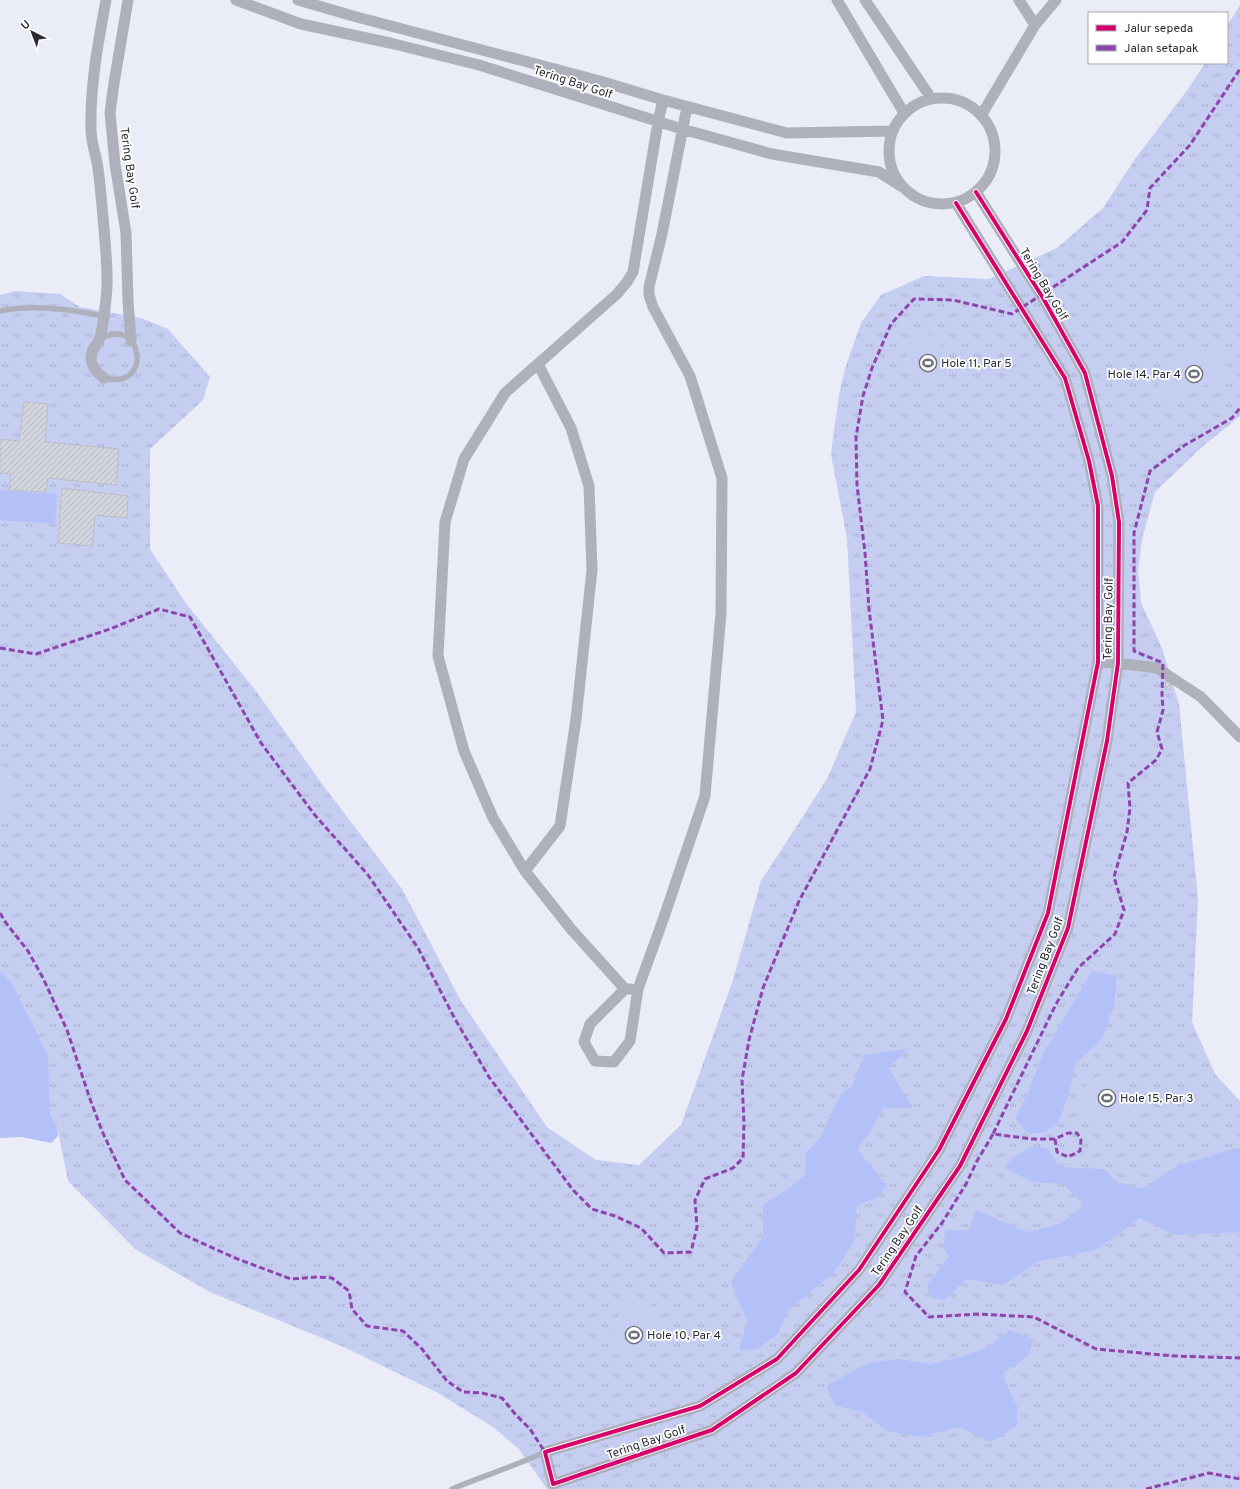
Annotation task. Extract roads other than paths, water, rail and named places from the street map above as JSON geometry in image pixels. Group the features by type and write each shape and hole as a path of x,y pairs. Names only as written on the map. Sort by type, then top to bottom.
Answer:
{"street":[{"name":"Tering Bay Golf","path":"104,378 98,374 93,367 91,360 94,345 99,339 108,278 102,201 90,131 91,101 96,51 106,0"},
{"name":"Tering Bay Golf","path":"128,0 110,113 115,164 126,233 131,341"},
{"name":"Tering Bay Golf","path":"236,0 301,24 390,43 479,65 658,122 772,154 879,172 926,202 956,202 976,192 993,169 995,140 982,114"},
{"name":"Tering Bay Golf","path":"298,0 787,133 892,131"},
{"path":"837,0 904,113"},
{"path":"865,0 931,98 958,99 982,114 1035,25 1056,0"},
{"path":"1019,0 1035,25"},
{"name":"Tering Bay Golf","path":"902,186 889,160 892,131 904,113 931,98"},
{"path":"625,989 571,929 525,870 493,818 464,751 438,656 446,522 464,459 505,393 617,294 633,272 663,100"},
{"path":"638,989 625,989 590,1024 584,1042 594,1061 614,1062 630,1041 638,989 705,796 721,612 722,478 690,376 653,307 649,295 649,287 662,234 687,106"},
{"path":"97,166 115,164"},
{"name":"Tering Bay Golf","path":"956,202 1064,378 1090,462 1098,506 1098,662 1048,913 1006,1019 939,1150 859,1270 777,1359 700,1406 545,1452 552,1486 712,1430 796,1373 879,1285 960,1166 1026,1032 1068,928 1107,742 1118,663 1119,522 1112,476 1085,373 1043,298 976,192"},
{"path":"525,870 560,826 576,719 592,570 589,486 571,428 538,364"},
{"path":"1098,662 1157,668 1201,697 1240,737"}],"lane":[{"path":"0,311 18,307 85,312 103,316"},
{"path":"99,339 107,335 116,334 124,336 131,341"},
{"name":"Tering Bay Golf","path":"104,378 113,380 122,379 130,374 136,367 138,358 136,349 131,341"},
{"name":"Tering Bay Golf","path":"452,1489 526,1461 545,1452"}],"place":[{"name":"Hole 11, Par 5","path":"928,363"},
{"name":"Hole 14, Par 4","path":"1194,374"},
{"name":"Hole 15, Par 3","path":"1107,1098"},
{"name":"Hole 10, Par 4","path":"634,1335"}]}
